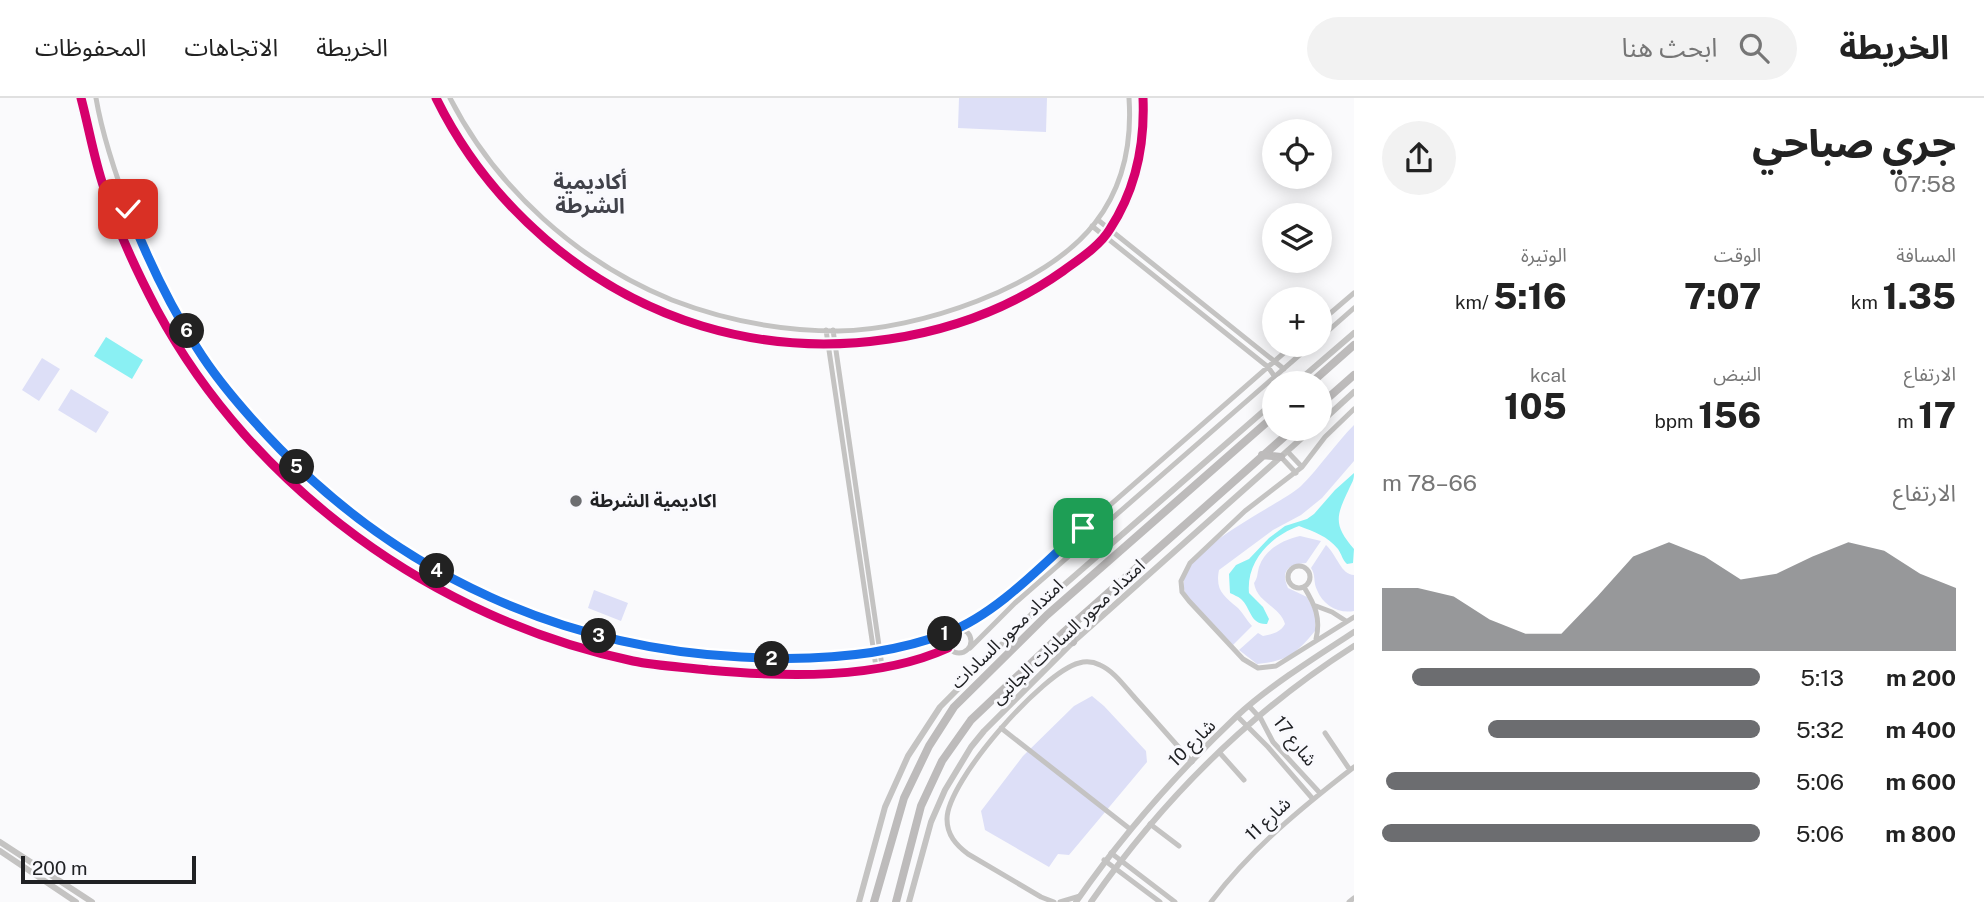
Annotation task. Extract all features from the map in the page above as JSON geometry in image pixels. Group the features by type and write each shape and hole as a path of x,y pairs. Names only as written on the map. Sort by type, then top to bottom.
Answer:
{"main road":[{"path":"1325,371 1354,345"},
{"path":"1332,394 1354,375"},
{"name":"امتداد محور السادات","path":"874,902 904,797 929,746 954,707 1047,615 1262,427"},
{"name":"امتداد محور السادات","path":"896,902 920,806 942,761 956,740 989,702 1064,632 1279,441"},
{"path":"1262,455 1284,454"},
{"path":"1064,632 1073,642"}],"street":[{"path":"81,98 108,199 157,310 214,398 296,486 332,518 427,582 506,621 576,646 634,661 738,673 787,675 879,667 926,657 948,648"},
{"path":"96,98 116,176 145,253 171,304 197,349 225,387 303,473 345,509 432,569 512,606 580,631 640,646 727,657 778,659 876,652 957,629 984,613 1014,589 1279,357"},
{"path":"436,98 471,160 510,207 538,234 579,266 627,295 699,325 775,340 852,344 892,339 961,323 1001,307 1069,266 1104,237 1129,194 1139,165 1144,136 1143,98"},
{"path":"450,98 462,122 517,194 576,247 614,271 671,300 703,311 754,323 830,330 881,326 932,316 973,303 1035,272 1069,248 1098,220 1118,181 1129,134 1129,98"},
{"path":"1098,220 1284,369"},
{"path":"1092,226 1271,371"},
{"path":"1332,312 1354,293"},
{"path":"1332,327 1354,308"},
{"path":"699,325 703,311"},
{"path":"830,330 879,667"},
{"path":"1310,371 1354,333"},
{"path":"186,358 197,349"},
{"path":"1282,371 1298,357"},
{"path":"948,648 959,654 970,648 1015,603 1262,388"},
{"path":"1332,412 1354,392"},
{"path":"1354,409 1296,473 1245,511 1195,558 1182,575 1181,586 1189,601 1239,655 1253,666 1264,669 1276,666 1354,617"},
{"path":"859,902 885,807 908,756 940,707 1040,606 1262,412"},
{"name":"امتداد محور السادات الجانبى","path":"909,902 931,822 945,790 985,731 1073,642 1299,441"},
{"path":"1284,454 1302,467"},
{"path":"1284,454 1296,473"},
{"path":"1301,566 1308,572 1310,580 1304,587 1295,588 1288,582 1292,568 1301,566"},
{"path":"1304,587 1316,606 1319,623 1316,639"},
{"path":"506,621 512,606"},
{"path":"1316,606 1346,621"},
{"path":"957,629 965,630 970,636 970,648"},
{"path":"576,646 580,631"},
{"path":"948,648 950,632"},
{"name":"شارع 10","path":"1078,899 1104,860 1130,829 1237,716 1354,632"},
{"name":"شارع 10","path":"1091,902 1150,824 1219,752 1257,716 1354,646"},
{"path":"1054,902 968,854 959,847 948,829 948,808 960,783 986,745 1001,729 1058,675 1077,663 1088,662 1108,669 1192,762"},
{"name":"شارع 17","path":"1249,706 1273,742 1320,792"},
{"name":"شارع 17","path":"1237,716 1312,798"},
{"path":"1001,729 1130,829"},
{"path":"1325,733 1352,768"},
{"path":"1219,752 1244,780"},
{"name":"شارع 11","path":"1211,902 1253,852 1312,798 1352,768"},
{"path":"1150,824 1179,846"},
{"path":"0,842 92,902"},
{"path":"1111,853 1175,902"},
{"path":"2,854 76,902"},
{"path":"1104,860 1160,902"},
{"path":"1349,902 1354,898"},
{"path":"1060,902 1078,899"}],"shaded area":[{"path":"959,98 1047,98 1046,132 958,128"},
{"path":"42,358 60,369 39,401 22,390"},
{"path":"71,389 109,412 96,433 58,410"},
{"path":"1354,425 1354,461 1322,498 1219,570 1218,583 1222,592 1252,626 1233,645 1186,595 1186,574 1195,560 1211,545 1301,486"},
{"path":"1300,536 1321,541 1306,563 1288,569 1285,577 1288,588 1307,597 1315,613 1315,631 1290,655 1276,661 1257,664 1239,650 1258,633 1263,636 1273,634 1285,624 1256,590 1254,583 1259,567 1275,546"},
{"path":"1326,545 1342,568 1354,575 1354,611 1342,611 1332,607 1323,600 1317,590 1311,568"},
{"path":"594,590 628,603 621,621 588,608"},
{"path":"1092,696 1146,751 1147,762 1069,855 1058,854 1049,867 985,830 981,811 1023,756 1074,706"}],"water":[{"path":"106,337 143,360 132,379 94,356"},
{"path":"1354,473 1339,514 1340,527 1354,549 1353,563 1347,564 1338,549 1325,538 1299,526 1279,536 1256,560 1249,581 1249,593 1263,607 1269,619 1267,624 1257,622 1241,599 1230,593 1229,574 1236,565 1249,559 1285,526 1314,514"}],"cycle path":[{"path":"81,98 100,177 121,235 157,310 197,375 244,434 298,488 357,537 421,579 489,614 560,641 652,664 768,674 830,674 892,666 948,648"},
{"path":"436,98 458,137 484,174 513,208 581,267 619,291 660,311 702,326 748,337 795,343 889,339 936,330 1023,296 1063,271 1101,241 1119,214 1137,166 1143,98"}],"place":[{"name":"اكاديمية الشرطة","path":"576,501"}],"district":[{"name":"أكاديمية الشرطة","path":"590,194"}],"route":[{"path":"128,209 145,253 197,349 225,387 303,473 345,509 432,569 527,613 575,630 640,646 727,657 830,657 890,650 950,632 984,613 1083,528"}]}
